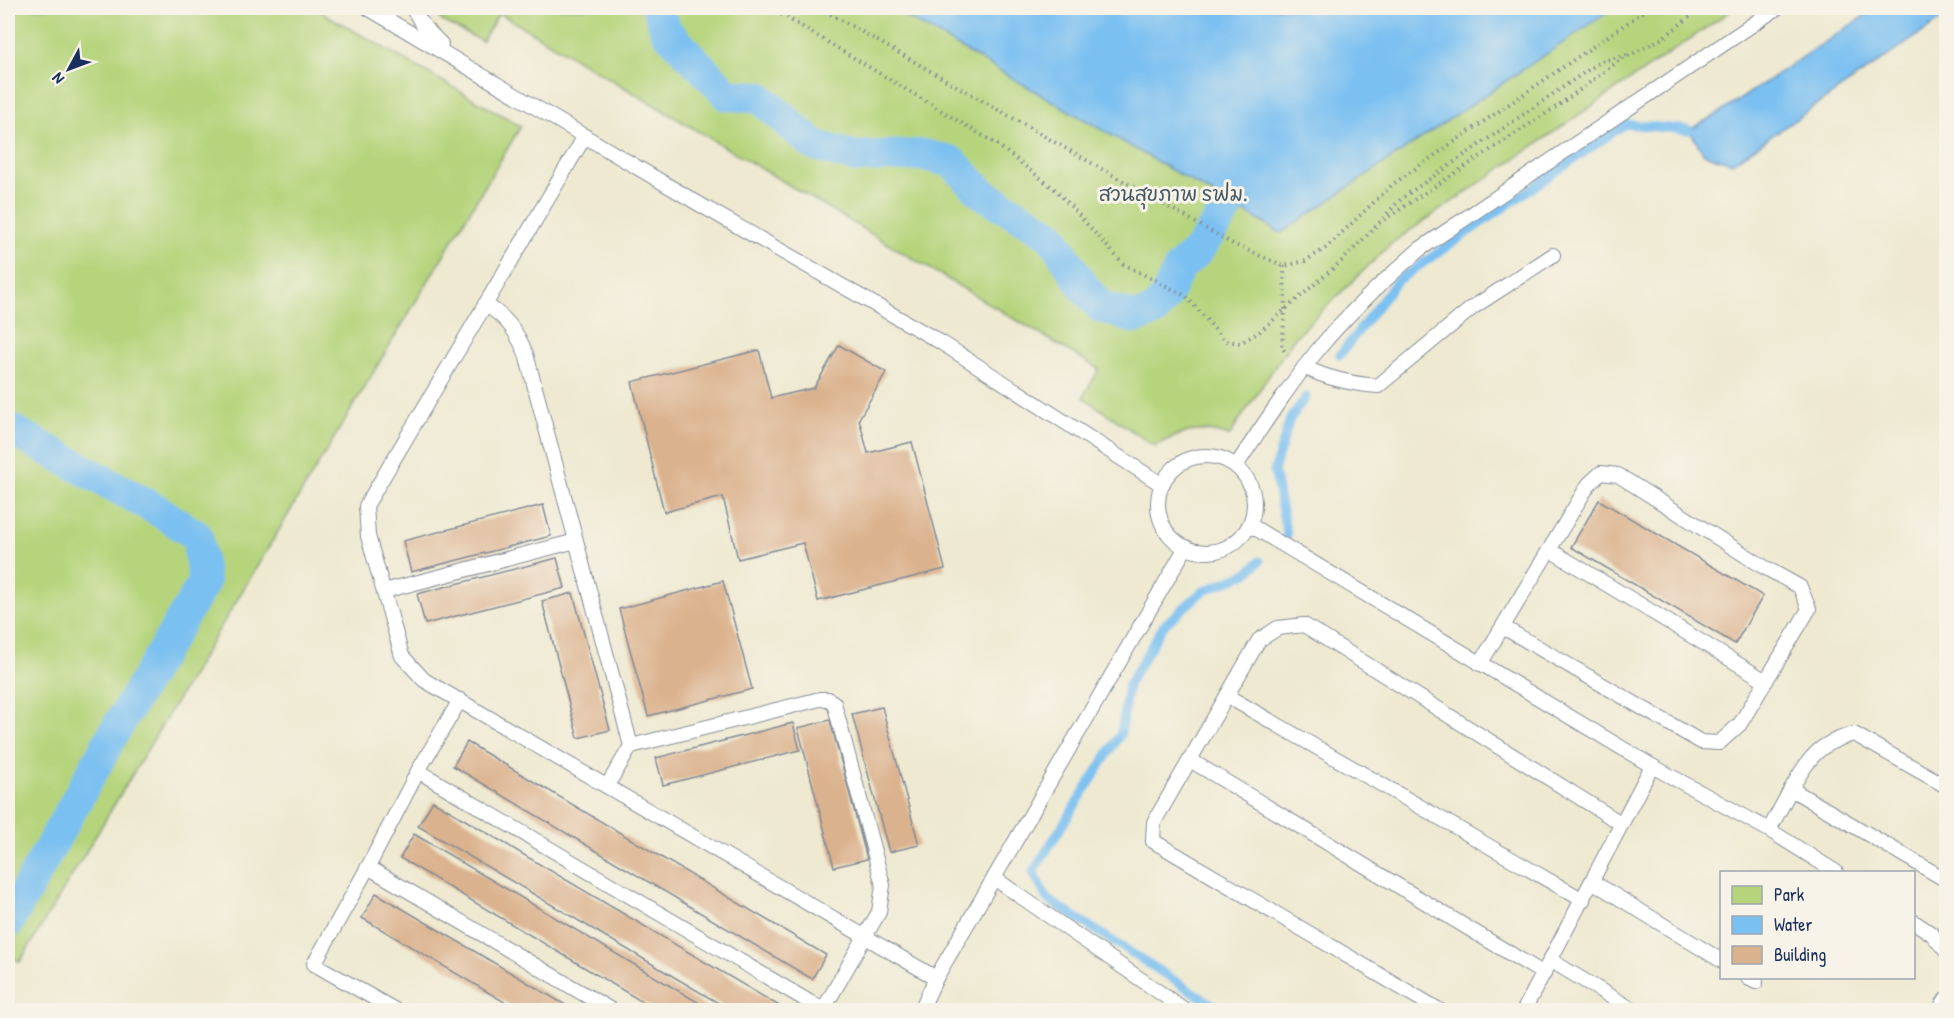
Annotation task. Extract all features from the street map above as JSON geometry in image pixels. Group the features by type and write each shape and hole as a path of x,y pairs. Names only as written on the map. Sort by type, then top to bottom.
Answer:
{"lane":[{"path":"368,8 942,343 1161,484"},
{"path":"412,8 425,28 457,60"},
{"path":"1236,466 1305,367 1370,293 1420,249 1778,8"},
{"path":"585,136 366,506 368,536 402,656 424,680 936,978"},
{"path":"1305,367 1322,376 1355,384 1378,386 1472,308 1553,255"},
{"path":"485,304 512,324 526,354 631,746"},
{"path":"1194,457 1216,457 1236,466 1250,483 1255,504 1250,525 1236,543 1222,550 1206,552 1186,547 1166,531 1159,516 1158,500 1161,484 1174,467 1194,457"},
{"path":"1480,664 1589,484 1601,473 1618,475 1764,567 1800,587 1809,609 1740,724 1719,743 1701,742 1503,627"},
{"path":"1250,525 1652,766 1769,830 1833,871"},
{"path":"384,591 576,541"},
{"path":"921,1011 936,978 1186,547"},
{"path":"1550,550 1766,681"},
{"path":"1440,1011 1153,841 1154,822 1259,640 1278,628 1304,625 1622,824"},
{"path":"1227,696 1583,900"},
{"path":"418,771 823,1011 879,912 883,885 834,703 828,699 819,699 631,746 607,786"},
{"path":"395,1011 314,964 418,771 460,700"},
{"path":"1769,830 1811,755 1834,739 1854,734 1947,786"},
{"path":"1190,760 1544,974"},
{"path":"1524,1011 1652,766"},
{"path":"1791,789 1947,880"},
{"path":"368,867 611,1011"},
{"path":"994,878 1185,1011"},
{"path":"1593,882 1720,960"},
{"path":"1915,923 1932,934 1947,951"},
{"path":"1550,960 1633,1011"},
{"path":"1939,1011 1947,999"}],"path":[{"path":"771,8 995,143 1057,190 1123,264 1186,296 1225,341 1240,343 1258,333 1344,259 1402,198 1602,61 1634,53"},
{"path":"820,8 1235,245 1284,266 1305,261 1326,248 1394,184 1649,8"},
{"path":"1378,223 1559,105 1634,53 1663,38 1701,8"},
{"path":"1284,266 1285,309 1282,347 1292,361 1305,367"}],"green space":[{"path":"8,8 314,8 521,126 20,962 8,955"},
{"name":"สวนสุขภาพ รฟม.","path":"431,8 1735,8 1392,243 1294,338 1229,436 1208,431 1190,432 1154,446 1083,397 1099,369 499,13 482,41 442,21"}],"water":[{"path":"891,8 1614,8 1281,233"},
{"path":"1876,8 1946,8 1946,16 1732,163 1704,154 1689,130 1724,110"}],"building":[{"path":"839,345 886,372 859,419 868,453 912,442 945,569 818,601 803,543 738,559 723,497 664,512 632,382 759,350 771,398 814,388"},
{"path":"1599,500 1763,596 1735,644 1571,547"},
{"path":"543,505 551,536 411,572 403,541"},
{"path":"557,558 565,588 425,624 417,594"},
{"path":"723,581 752,689 648,716 619,609"},
{"path":"573,593 610,730 578,738 542,601"},
{"path":"882,707 919,845 889,852 852,714"},
{"path":"830,720 867,859 834,867 798,728"},
{"path":"793,723 800,750 663,785 656,758"},
{"path":"467,742 826,955 812,979 453,766"},
{"path":"433,801 786,1010 730,1010 418,826"},
{"path":"414,834 711,1010 656,1010 400,858"},
{"path":"376,893 574,1010 518,1010 362,918"}],"waterway":[{"path":"658,8 666,31 728,95 759,97 814,145 854,157 924,155 952,162 982,193 1051,235 1085,289 1101,307 1135,318 1155,311 1166,296 1180,267 1197,252 1231,203"},
{"path":"1340,355 1397,281 1625,124 1689,130"},
{"path":"1287,536 1274,471 1290,419 1306,397"},
{"path":"8,428 159,511 197,536 204,582 113,734 8,923"},
{"path":"1221,1010 1047,899 1033,872 1121,733 1128,685 1163,626 1202,592 1247,573 1260,561"}]}
